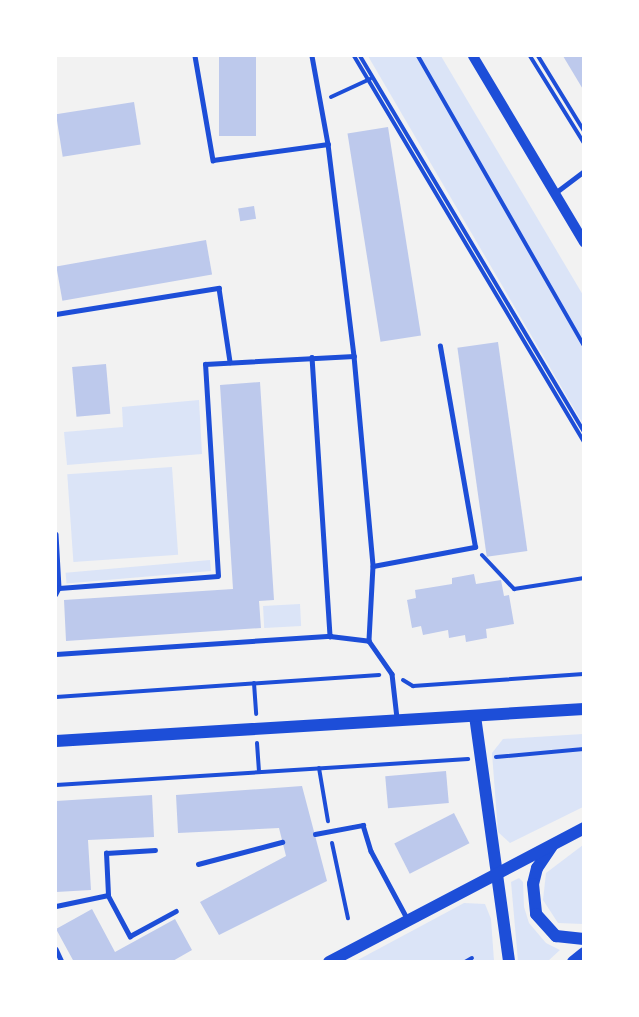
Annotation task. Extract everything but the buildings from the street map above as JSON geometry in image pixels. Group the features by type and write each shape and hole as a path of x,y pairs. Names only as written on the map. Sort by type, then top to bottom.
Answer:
{"main road":[{"path":"56,741 584,710"},
{"path":"475,716 509,962"},
{"path":"328,962 584,828"},
{"path":"560,840 546,851 537,868 532,898 543,926 563,938 584,939"},
{"path":"573,962 584,953"}],"street":[{"path":"473,56 584,242"}],"lane":[{"path":"195,56 213,160 328,144"},
{"path":"312,56 328,144 354,356 373,566 369,640 392,674 397,721"},
{"path":"555,194 584,171"},
{"path":"56,314 219,288 230,362"},
{"path":"373,566 475,547 440,346"},
{"path":"59,588 218,576 205,364 354,356"},
{"path":"312,357 330,636"},
{"path":"56,534 59,588 56,594"},
{"path":"56,654 330,636 369,640"},
{"path":"315,834 363,825 371,852 408,919"},
{"path":"198,864 282,842"},
{"path":"155,850 106,853 108,895 130,936 176,911"},
{"path":"56,906 108,895"},
{"path":"56,949 62,962"}],"path":[{"path":"354,56 371,79 584,432"},
{"path":"360,56 371,79 584,442"},
{"path":"418,56 584,346"},
{"path":"530,56 584,144"},
{"path":"538,56 584,131"},
{"path":"320,102 371,79"},
{"path":"475,547 514,589 584,579"},
{"path":"56,697 392,674 412,686 584,674"},
{"path":"56,785 482,758 584,748"},
{"path":"319,768 348,918"},
{"path":"465,962 472,958"}],"shaded area":[{"path":"368,56 441,56 583,295 583,424"},
{"path":"199,400 202,454 67,465 64,432 123,427 122,407"},
{"path":"172,467 178,555 73,562 67,474"},
{"path":"210,560 211,571 67,584 66,573"},
{"path":"300,604 301,626 264,628 263,606"},
{"path":"583,734 583,807 510,843 498,832 492,753 503,739"},
{"path":"583,845 583,924 558,923 543,900 546,873"},
{"path":"519,878 523,882 524,907 529,923 546,943 560,950 548,961 518,961 511,882"},
{"path":"464,903 485,904 491,919 494,961 354,962"}]}
